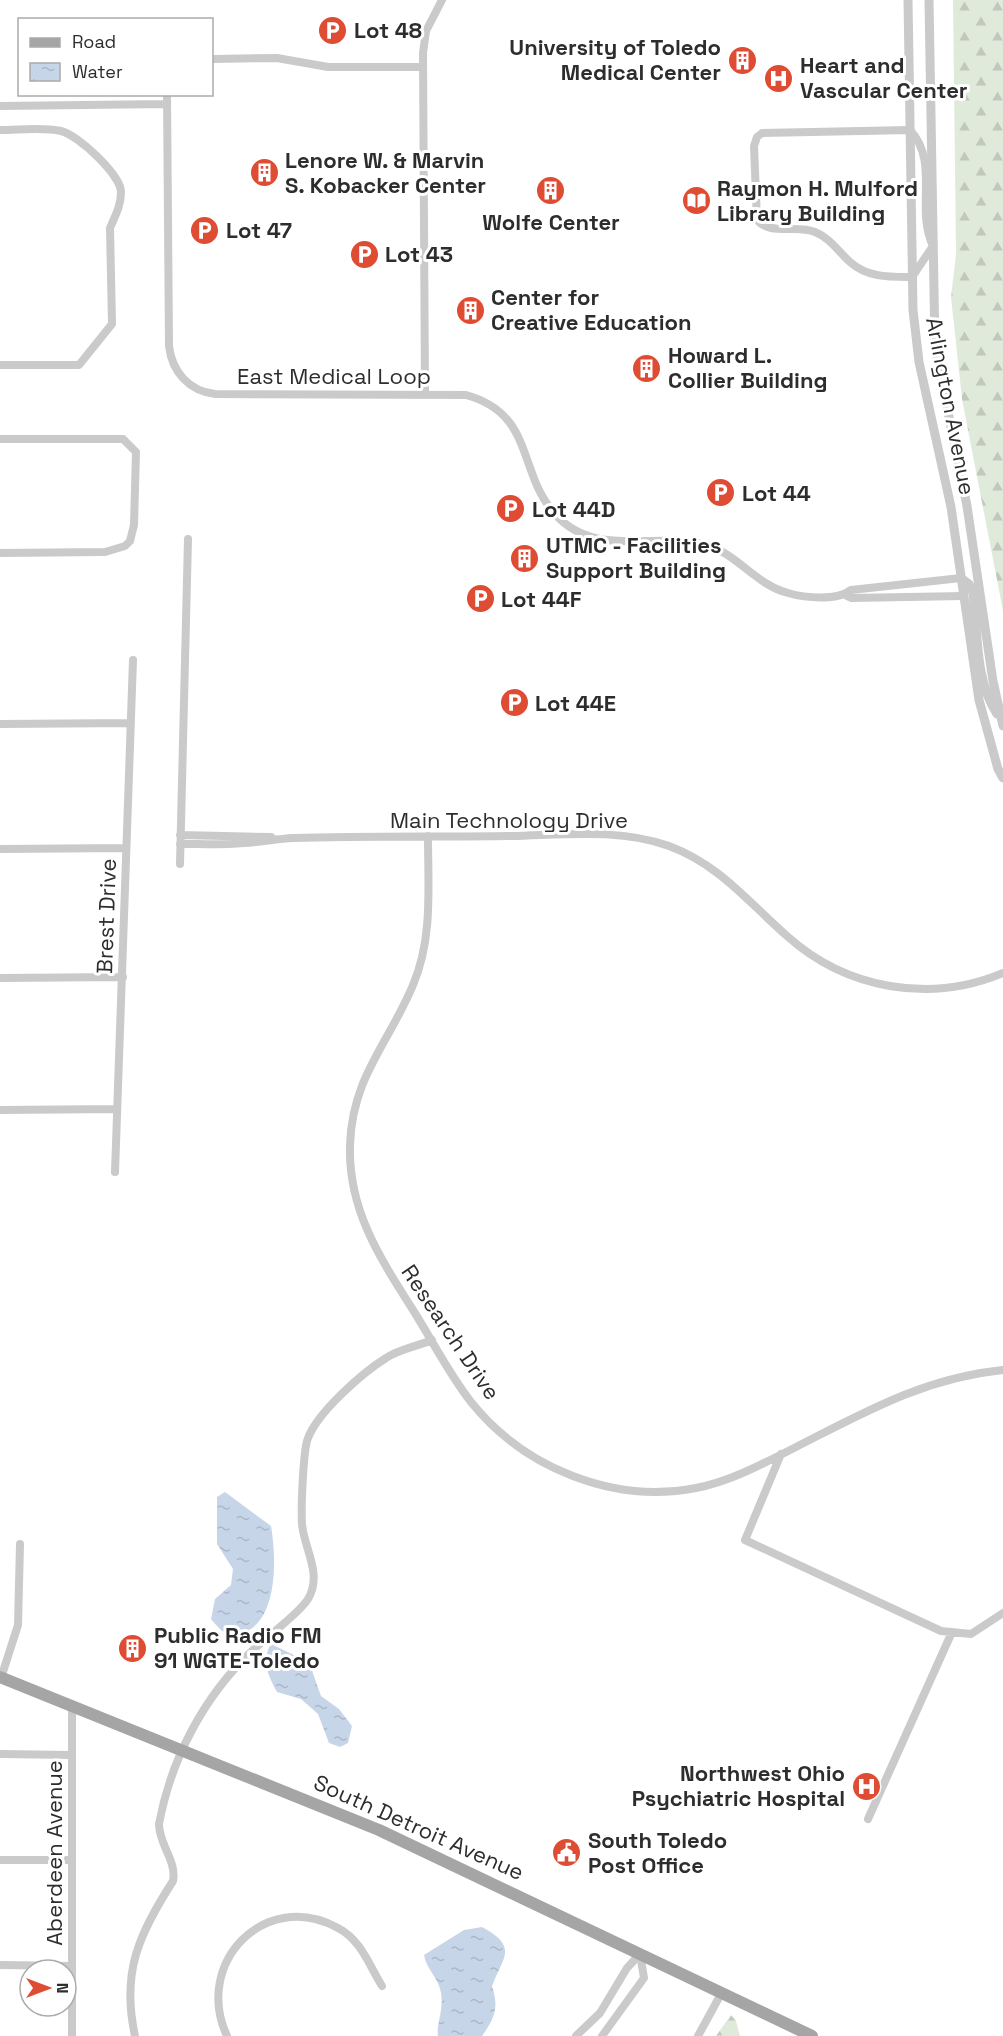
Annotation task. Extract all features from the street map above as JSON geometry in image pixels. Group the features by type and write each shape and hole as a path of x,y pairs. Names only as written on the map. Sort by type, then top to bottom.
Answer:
{"main road":[{"name":"South Detroit Avenue","path":"1,1678 183,1749 379,1830 812,2036"}],"street":[{"path":"425,393 423,67 425,35 442,0"},
{"name":"Arlington Avenue","path":"908,0 912,277 916,343 949,498 979,700 1003,778"},
{"name":"Arlington Avenue","path":"929,0 935,348 967,506 1002,722"},
{"path":"213,59 277,58 328,67 423,67"},
{"name":"East Medical Loop","path":"167,96 169,346 172,362 181,377 197,389 215,394 425,393 466,395 487,403 501,412 520,436 548,506 567,526 585,536 612,542 704,544 731,555 764,582 780,591 803,596 845,595 851,598 964,596"},
{"path":"0,106 167,104"},
{"path":"0,130 60,130 75,136 118,180 121,192 117,216 110,228 111,324 107,332 79,365 0,365"},
{"path":"910,130 924,150 926,231 933,246 912,277 882,276 867,272 851,262 831,241 813,231 761,225 757,220 755,208 755,143 762,133 910,130"},
{"path":"0,439 117,438 127,441 136,452 134,525 130,541 113,551 0,553"},
{"path":"180,864 188,539"},
{"path":"962,578 969,584 973,593 985,690 1002,722"},
{"name":"East Medical Loop","path":"845,595 851,590 962,578"},
{"name":"Brest Drive","path":"115,1172 133,660"},
{"path":"0,724 131,723"},
{"path":"180,835 290,838"},
{"name":"Main Technology Drive","path":"290,838 610,835 654,841 684,852 714,868 798,945 825,963 855,977 886,986 933,990 968,985 1003,973"},
{"name":"Research Drive","path":"428,836 429,908 423,953 414,983 362,1081 350,1145 354,1191 369,1238 432,1341 471,1402 506,1436 541,1461 578,1479 621,1489 668,1491 723,1481 781,1455 909,1391 956,1377 1003,1370"},
{"path":"180,844 241,843 290,838"},
{"path":"0,849 126,848"},
{"path":"0,978 123,977"},
{"path":"0,1110 117,1109"},
{"path":"135,2036 130,2007 131,1973 142,1932 173,1881 175,1872 159,1833 159,1824 183,1749 210,1698 225,1677 309,1598 313,1570 302,1525 307,1440 315,1425 347,1388 387,1357 432,1341"},
{"path":"781,1455 745,1540 941,1632 971,1634 1003,1612"},
{"path":"1,1678 18,1625 20,1544"},
{"path":"868,1820 952,1632"},
{"name":"Aberdeen Avenue","path":"72,1706 72,1958"},
{"path":"0,1754 72,1755"},
{"path":"0,1860 72,1860"},
{"path":"227,2036 221,2022 217,1993 225,1962 243,1938 260,1926 276,1921 304,1918 338,1928 363,1950 382,1986"},
{"path":"576,2036 600,2013 627,1968 640,1954"},
{"path":"602,2036 644,1978 640,1954"},
{"path":"0,1965 18,1965"},
{"path":"698,2036 722,1992"},
{"name":"Aberdeen Avenue","path":"72,2018 72,2036"}],"green space":[{"path":"953,0 1003,0 1003,611 962,399 951,297 956,254"},
{"path":"731,2015 736,2021 740,2036 716,2036"}],"water":[{"path":"225,1492 271,1526 274,1553 273,1585 264,1614 256,1625 245,1632 234,1635 222,1631 211,1619 215,1599 231,1585 233,1569 217,1544 217,1497"},
{"path":"271,1644 298,1657 311,1668 321,1696 339,1709 352,1726 348,1743 340,1747 329,1743 318,1714 301,1699 277,1692 266,1662"},
{"path":"482,1927 501,1941 505,1953 492,1986 495,2000 493,2018 482,2036 438,2036 442,2005 441,1993 424,1955 464,1930"}],"place":[{"name":"Lot 48","path":"333,30"},
{"name":"University of Toledo Medical Center","path":"742,60"},
{"name":"Heart and Vascular Center","path":"779,78"},
{"name":"Lenore W. & Marvin S. Kobacker Center","path":"264,173"},
{"name":"Wolfe Center","path":"551,190"},
{"name":"Raymon H. Mulford Library Building","path":"696,201"},
{"name":"Lot 47","path":"205,230"},
{"name":"Lot 43","path":"364,254"},
{"name":"Center for Creative Education","path":"470,310"},
{"name":"Howard L. Collier Building","path":"647,368"},
{"name":"Lot 44","path":"721,493"},
{"name":"Lot 44D","path":"511,509"},
{"name":"UTMC - Facilities Support Building","path":"525,558"},
{"name":"Lot 44F","path":"480,599"},
{"name":"Lot 44E","path":"514,703"},
{"name":"Public Radio FM 91 WGTE-Toledo","path":"133,1648"},
{"name":"Northwest Ohio Psychiatric Hospital","path":"866,1786"},
{"name":"South Toledo Post Office","path":"567,1853"}]}
